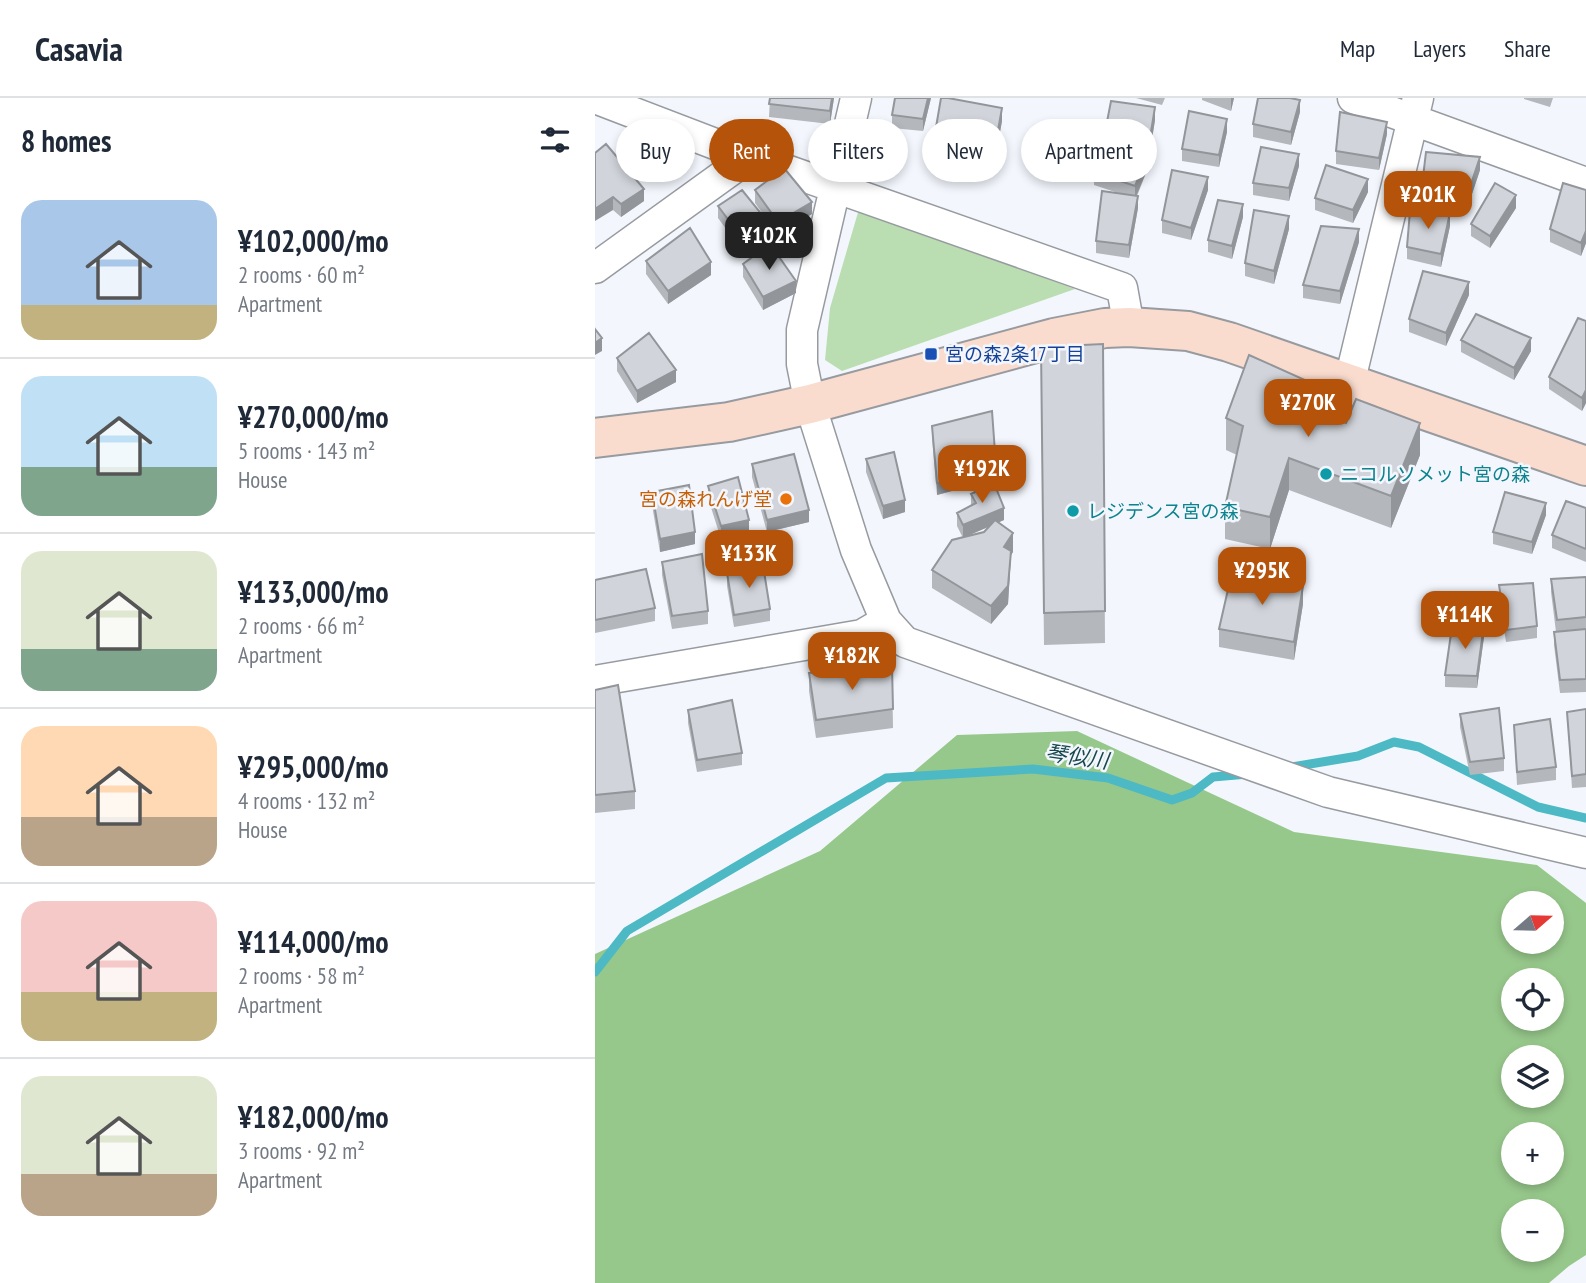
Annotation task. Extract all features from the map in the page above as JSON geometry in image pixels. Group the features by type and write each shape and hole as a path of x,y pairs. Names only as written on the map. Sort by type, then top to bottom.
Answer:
{"street":[{"path":"595,98 709,141"},
{"path":"856,98 802,330 802,364 810,404 856,550 886,621 905,642 1328,792 1586,853"},
{"path":"1353,98 1416,109 1586,183"},
{"path":"1349,384 1416,109"},
{"path":"794,172 1122,288 1129,327"},
{"path":"595,268 713,182"},
{"path":"597,439 729,422 810,404 1054,338 1105,328 1129,327 1188,331 1229,342 1586,466"},
{"path":"595,681 862,635 886,621"}],"green space":[{"path":"859,209 1075,289 842,371 825,360 830,308"},
{"path":"1077,731 1294,832 1537,865 1586,903 1586,1255 1549,1283 595,1283 595,954 820,851 957,735"}],"building":[{"path":"770,98 832,98 830,111 769,104"},
{"path":"895,98 928,98 923,119 892,115"},
{"path":"941,98 1002,108 1000,119 937,119"},
{"path":"1258,98 1300,100 1291,132 1253,124"},
{"path":"1111,101 1155,107 1153,119 1108,119"},
{"path":"1189,111 1227,119 1219,155 1182,149"},
{"path":"1340,112 1387,122 1379,158 1336,151"},
{"path":"606,144 616,156 616,182 638,182 644,189 621,204 613,197 595,209 595,153"},
{"path":"1261,147 1299,154 1289,188 1253,183"},
{"path":"1426,152 1480,157 1468,193 1422,186"},
{"path":"1326,165 1368,179 1353,210 1315,198"},
{"path":"1172,170 1208,177 1191,228 1162,220"},
{"path":"794,180 812,202 778,222 755,190 766,182"},
{"path":"1495,183 1516,195 1490,236 1471,224"},
{"path":"1563,183 1586,190 1586,231 1581,243 1550,229"},
{"path":"742,190 767,221 742,238 718,206"},
{"path":"1102,191 1138,196 1129,245 1096,241"},
{"path":"1218,200 1243,204 1232,246 1208,240"},
{"path":"1254,210 1289,216 1274,271 1245,263"},
{"path":"1410,211 1450,213 1441,254 1407,247"},
{"path":"1321,226 1359,229 1340,291 1303,285"},
{"path":"690,228 711,262 668,291 646,261"},
{"path":"770,244 796,281 763,297 743,264"},
{"path":"1423,271 1469,282 1446,333 1409,319"},
{"path":"1476,314 1531,338 1514,368 1461,340"},
{"path":"1578,318 1586,321 1586,390 1582,398 1549,377"},
{"path":"595,329 602,338 595,343"},
{"path":"649,333 676,370 637,391 617,358"},
{"name":"レジデンス宮の森","path":"1103,344 1105,611 1044,613 1041,347"},
{"name":"ニコルソメット宮の森","path":"1249,355 1305,380 1300,405 1346,423 1356,399 1420,423 1391,496 1289,458 1270,517 1225,507 1243,426 1226,418"},
{"path":"992,411 996,466 937,483 932,426"},
{"path":"894,452 905,500 883,506 866,459"},
{"path":"794,454 809,510 767,520 752,464"},
{"path":"738,477 749,520 721,526 708,486"},
{"path":"994,483 1004,508 963,525 957,513 976,503 971,494"},
{"path":"689,485 695,532 660,539 652,492"},
{"path":"1505,492 1546,503 1532,542 1493,532"},
{"path":"1566,501 1586,508 1586,549 1552,535"},
{"path":"995,520 1013,533 1004,547 1011,551 1008,586 991,606 932,570 952,540 984,532"},
{"path":"702,554 708,611 672,616 662,562"},
{"path":"763,565 770,609 734,615 727,573"},
{"path":"646,569 655,608 595,620 595,580"},
{"path":"1232,572 1303,586 1294,642 1219,629"},
{"path":"1586,577 1586,617 1557,620 1551,579"},
{"path":"1533,583 1537,626 1506,630 1499,585"},
{"path":"1484,624 1477,676 1445,675 1452,627"},
{"path":"1586,629 1586,679 1560,680 1554,632"},
{"path":"892,666 893,709 816,720 809,673"},
{"path":"618,685 635,791 595,795 595,690"},
{"path":"732,700 742,753 697,760 688,710"},
{"path":"1499,708 1504,758 1470,762 1460,714"},
{"path":"1586,709 1586,774 1572,776 1567,712"},
{"path":"1550,719 1556,767 1517,772 1514,725"}],"waterway":[{"name":"琴似川","path":"1286,768 1358,756 1394,742 1419,747 1538,807 1586,818"},
{"name":"琴似川","path":"595,972 627,931 886,778 1033,769 1108,778 1172,800 1192,793 1213,777 1248,774"}],"place":[{"name":"宮の森2条17丁目","path":"931,354"},
{"name":"ニコルソメット宮の森","path":"1326,474"},
{"name":"宮の森れんげ堂","path":"786,499"},
{"name":"レジデンス宮の森","path":"1073,511"}]}
